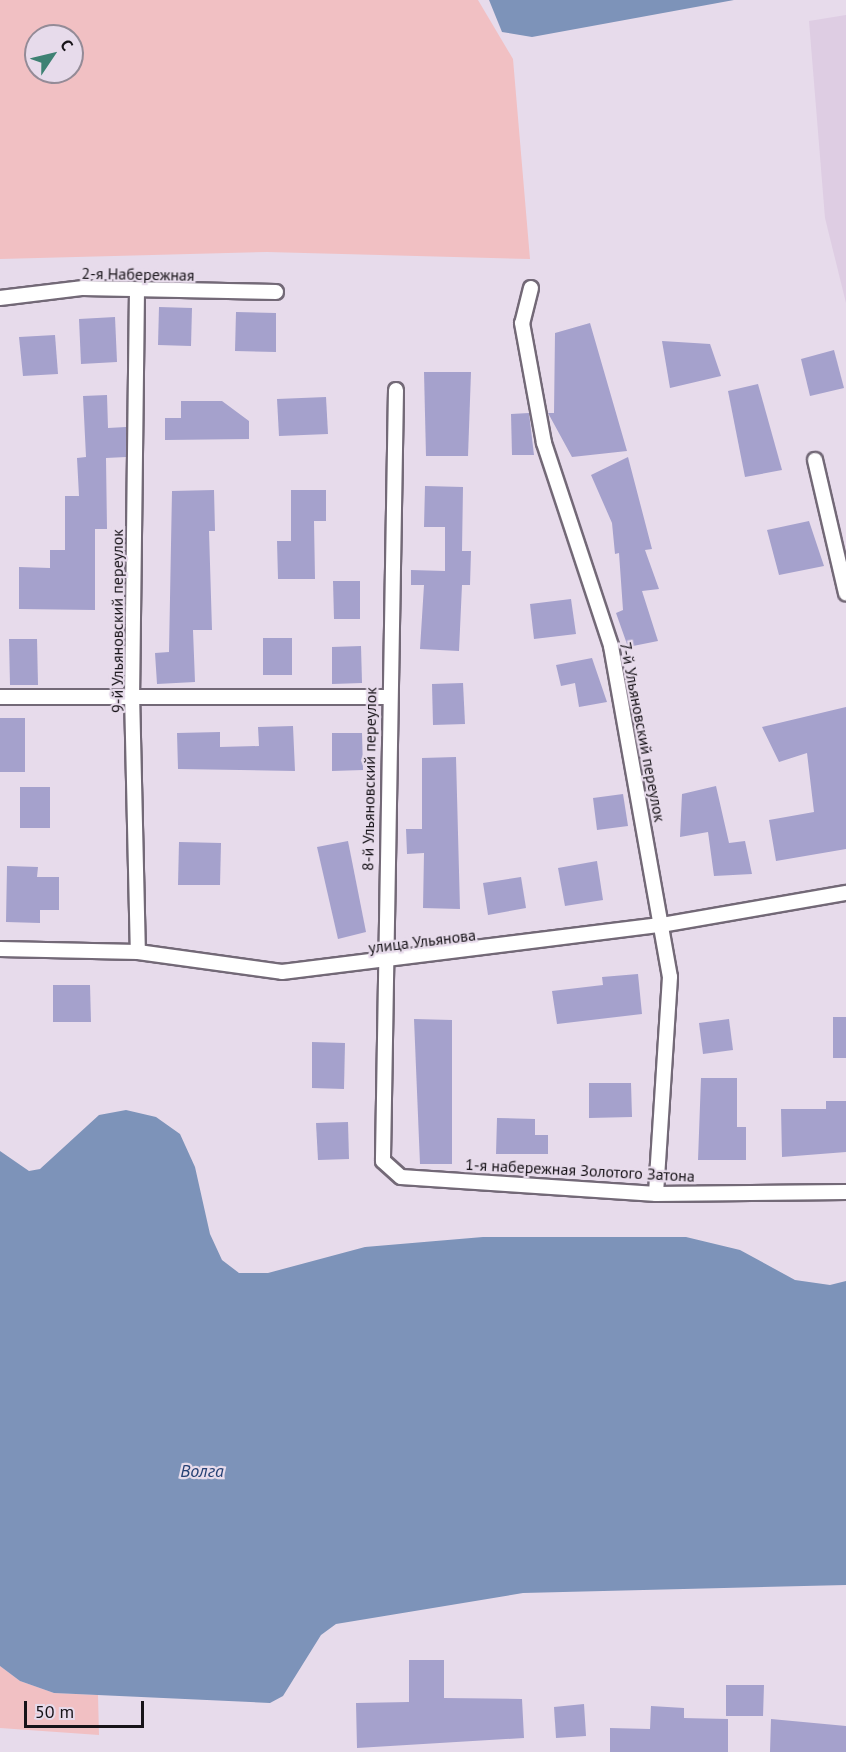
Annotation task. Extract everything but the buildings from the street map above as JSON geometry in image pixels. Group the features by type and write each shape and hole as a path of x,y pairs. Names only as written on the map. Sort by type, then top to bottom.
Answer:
{"street":[{"name":"2-я Набережная","path":"0,298 83,288 276,292"},
{"name":"7-й Ульяновский переулок","path":"531,288 522,323 544,443 611,646 670,976 656,1194"},
{"name":"9-й Ульяновский переулок","path":"137,290 132,693 138,952"},
{"name":"8-й Ульяновский переулок","path":"387,1167 381,1154 382,963 396,390"},
{"path":"815,460 846,593"},
{"path":"0,698 132,693 387,697"},
{"name":"улица Ульянова","path":"0,948 138,952 282,972 382,963 662,925 846,893"},
{"name":"1-я набережная Золотого Затона","path":"387,1167 401,1176 656,1194 846,1192"}],"shaded area":[{"path":"0,0 478,0 513,59 530,259 267,252 0,259"},
{"path":"846,15 846,303 825,218 809,21"},
{"path":"0,1666 20,1681 54,1693 98,1695 99,1735 0,1728"}],"water":[{"path":"489,0 734,0 532,37 502,32"},
{"name":"Волга","path":"126,1110 156,1117 180,1134 195,1167 210,1234 222,1260 239,1273 268,1273 365,1247 483,1237 686,1237 740,1250 795,1280 830,1285 846,1281 846,1585 523,1593 336,1624 321,1635 283,1696 270,1703 54,1693 20,1681 0,1666 0,1151 29,1171 40,1169 99,1115"}]}
